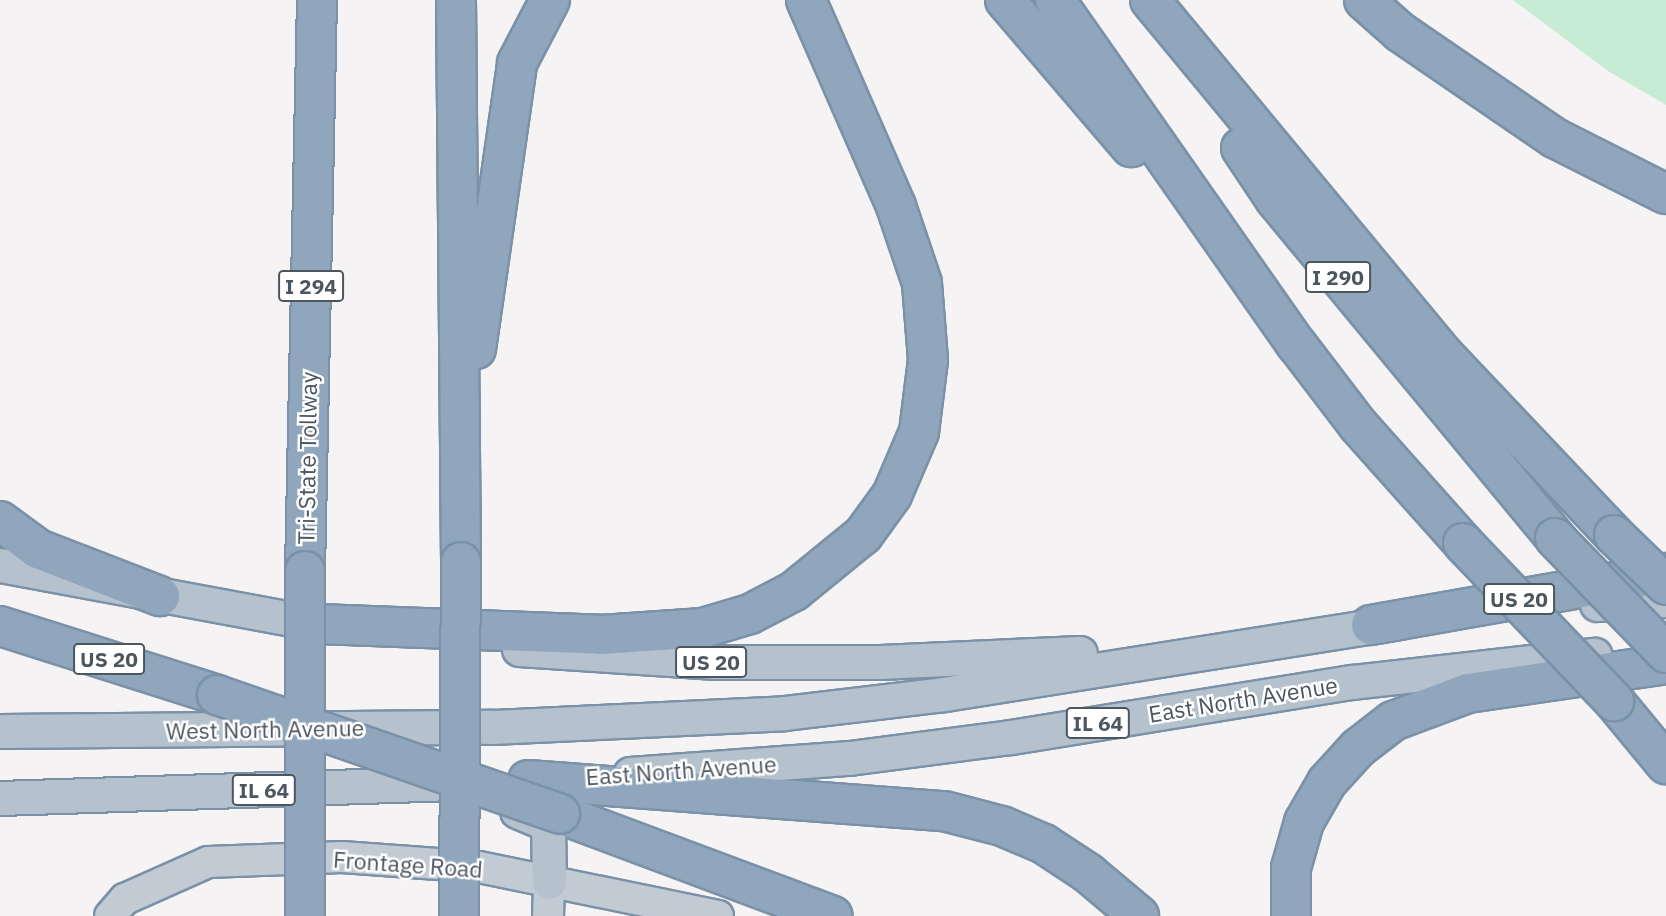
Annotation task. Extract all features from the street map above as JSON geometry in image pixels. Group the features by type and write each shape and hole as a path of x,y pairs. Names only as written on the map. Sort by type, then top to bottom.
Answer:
{"highway":[{"name":"Tri-State Tollway","path":"304,916 304,572 317,0"},
{"path":"456,0 461,562 458,916"},
{"path":"459,455 517,63 550,0"},
{"path":"319,624 601,635 703,628 750,614 794,591 863,534 892,495 919,432 928,360 922,283 896,206 806,0"},
{"path":"1005,0 1297,345"},
{"path":"1055,0 1297,345 1358,425 1463,543 1614,701 1663,767"},
{"name":"I 290","path":"1142,0 1275,199 1556,538 1666,652"},
{"path":"1150,0 1443,354 1614,535 1666,585"},
{"path":"1364,0 1400,32 1555,138 1666,194"},
{"path":"0,521 38,549 160,596"},
{"name":"US 20","path":"1371,625 1666,573"},
{"name":"US 20","path":"0,626 218,703 560,814 833,916"},
{"path":"1291,916 1291,868 1304,822 1327,782 1358,748 1393,722 1468,693 1666,664"},
{"path":"522,796 757,794 944,811 1002,825 1044,844 1088,873 1139,916"}],"main road":[{"name":"US 20","path":"0,565 319,624 464,644 716,662 1044,656 1285,638 1371,625"},
{"path":"1371,625 1666,600"},
{"name":"West North Avenue","path":"0,731 531,725 785,713 944,694 1285,638"},
{"path":"0,643 218,703"},
{"name":"East North Avenue","path":"522,796 1011,737 1466,666 1666,652"},
{"path":"522,796 548,824 549,882"},
{"name":"IL 64","path":"0,798 522,796"}],"street":[{"name":"Frontage Road","path":"110,916 125,899 208,862 342,857 479,867 718,916"},
{"path":"548,916 549,882"}],"green space":[{"path":"1513,0 1666,0 1666,105 1608,71"}]}
